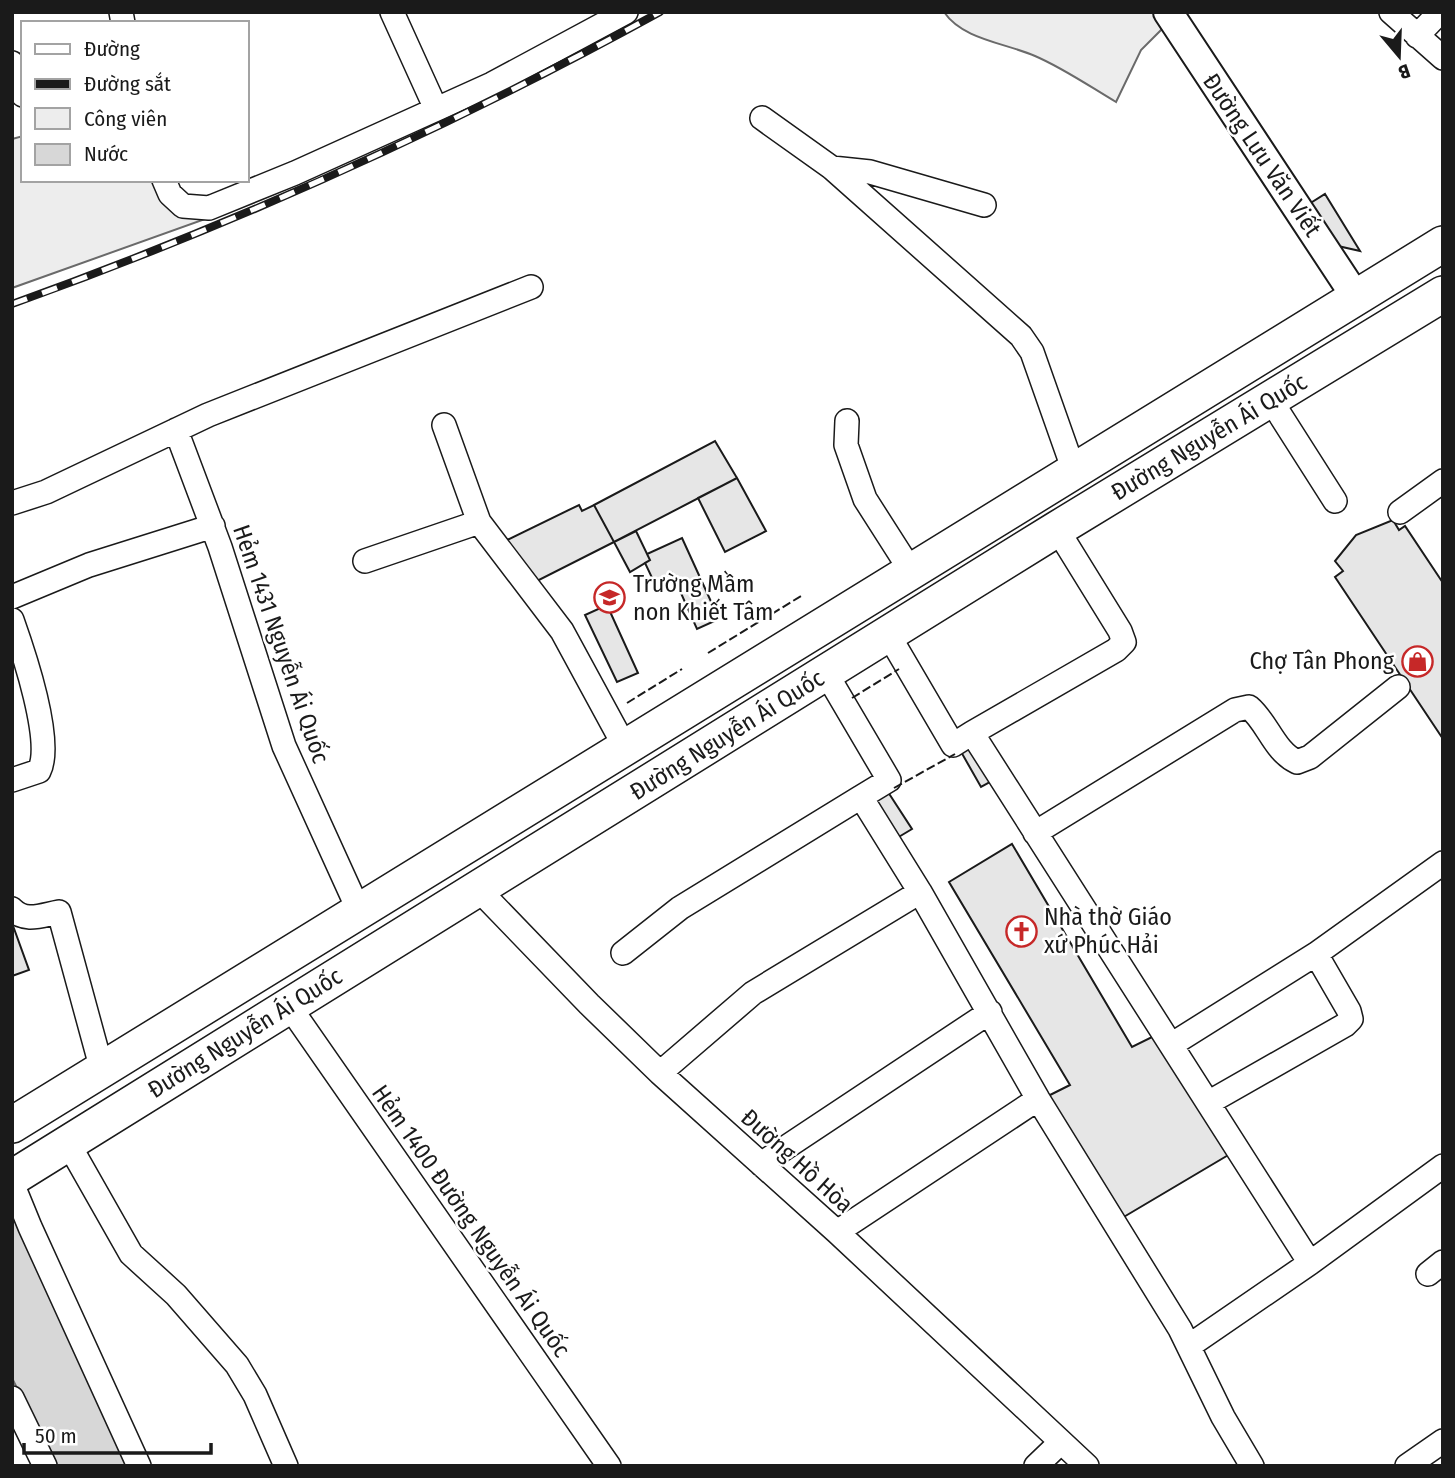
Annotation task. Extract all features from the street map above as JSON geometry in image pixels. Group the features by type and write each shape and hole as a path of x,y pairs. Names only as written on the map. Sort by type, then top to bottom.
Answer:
{"main road":[{"name":"Đường Nguyễn Ái Quốc","path":"12,1125 1443,244"},
{"name":"Đường Nguyễn Ái Quốc","path":"12,1178 1057,529 1443,294"},
{"path":"1356,297 1379,333"},
{"path":"1248,363 1270,399"},
{"path":"266,969 289,1006"}],"street":[{"path":"392,12 436,109"},
{"path":"165,182 170,194 183,206 209,208 295,173 492,84 626,12"},
{"name":"Đường Lưu Văn Viết","path":"1168,12 1356,297"},
{"path":"1391,12 1443,58"},
{"path":"1416,36 1440,12"},
{"path":"12,63 21,89"},
{"path":"762,118 832,168 1021,336 1032,352 1074,471"},
{"path":"832,168 870,172 984,205"},
{"path":"12,503 47,492 176,430 531,287"},
{"path":"1270,399 1335,501"},
{"path":"847,421 846,445 865,499 911,571"},
{"path":"444,425 480,522 562,631 625,747"},
{"name":"Hẻm 1431 Nguyễn Ái Quốc","path":"176,430 213,526 284,746 359,911"},
{"path":"1400,512 1443,481"},
{"path":"365,561 480,522"},
{"path":"12,597 89,565 213,526"},
{"path":"888,634 953,745 1116,650 1124,642 1120,631 1057,529"},
{"path":"12,620 37,702 43,756 39,771 12,780"},
{"path":"623,953 680,908 889,780 826,673"},
{"path":"1035,833 1235,710 1249,707 1259,715 1285,756 1297,762 1310,757 1398,687"},
{"path":"972,733 1310,1263"},
{"path":"861,797 920,892 1038,1099 1189,1346 1223,1418 1252,1466"},
{"path":"1171,1045 1316,954 1443,863"},
{"name":"Đường Hồ Hòa","path":"478,889 660,1073 837,1232 1087,1466"},
{"path":"660,1073 753,993 920,892"},
{"path":"12,909 19,916 29,918 59,912 102,1070"},
{"path":"1208,1103 1351,1019 1316,954"},
{"name":"Hẻm 1400 Đường Nguyễn Ái Quốc","path":"289,1006 610,1466"},
{"path":"761,1164 990,1012"},
{"path":"837,1232 1038,1099"},
{"path":"68,1143 131,1254 176,1295 237,1365 255,1395 286,1466"},
{"path":"1189,1346 1310,1263 1443,1166"},
{"path":"12,1183 139,1466"},
{"path":"12,1398 45,1466"},
{"path":"1408,1466 1443,1441"},
{"path":"1036,1466 1061,1442"}],"green space":[{"path":"944,12 1154,12 1164,27 1141,50 1116,102 1045,61 973,35 962,29"},
{"path":"21,137 21,182 157,182 208,218 12,288 12,139"}],"water":[{"path":"12,1214 129,1466 55,1466 12,1378"}],"building":[{"path":"1325,194 1360,251 1338,246 1309,204"},
{"path":"715,441 737,478 614,542 594,505"},
{"path":"737,478 766,531 725,552 698,498"},
{"path":"579,505 582,511 594,505 614,542 537,581 507,540"},
{"name":"Chợ Tân Phong","path":"1393,520 1399,530 1405,526 1443,583 1443,739 1335,577 1343,571 1335,561 1356,535"},
{"path":"636,531 650,560 630,572 614,542"},
{"path":"682,538 719,619 697,629 672,573 654,582 645,563 650,560 647,554"},
{"path":"607,605 638,673 617,682 585,615"},
{"path":"969,745 992,781 981,787 960,750"},
{"path":"888,792 912,829 897,838 873,800"},
{"path":"1012,844 1132,1047 1154,1036 1230,1154 1122,1218 1048,1096 1070,1085 949,882"},
{"path":"12,923 29,970 12,976"}],"railway":[{"path":"12,304 178,241 342,171 503,94 660,12"}],"fence":[{"path":"708,653 801,596"},
{"path":"627,703 682,669"},
{"path":"852,698 899,669"},
{"path":"894,788 955,754"}],"place":[{"name":"Trường Mầm non Khiết Tâm","path":"610,598"},
{"name":"Chợ Tân Phong","path":"1417,661"},
{"name":"Nhà thờ Giáo xứ Phúc Hải","path":"1021,931"}]}
